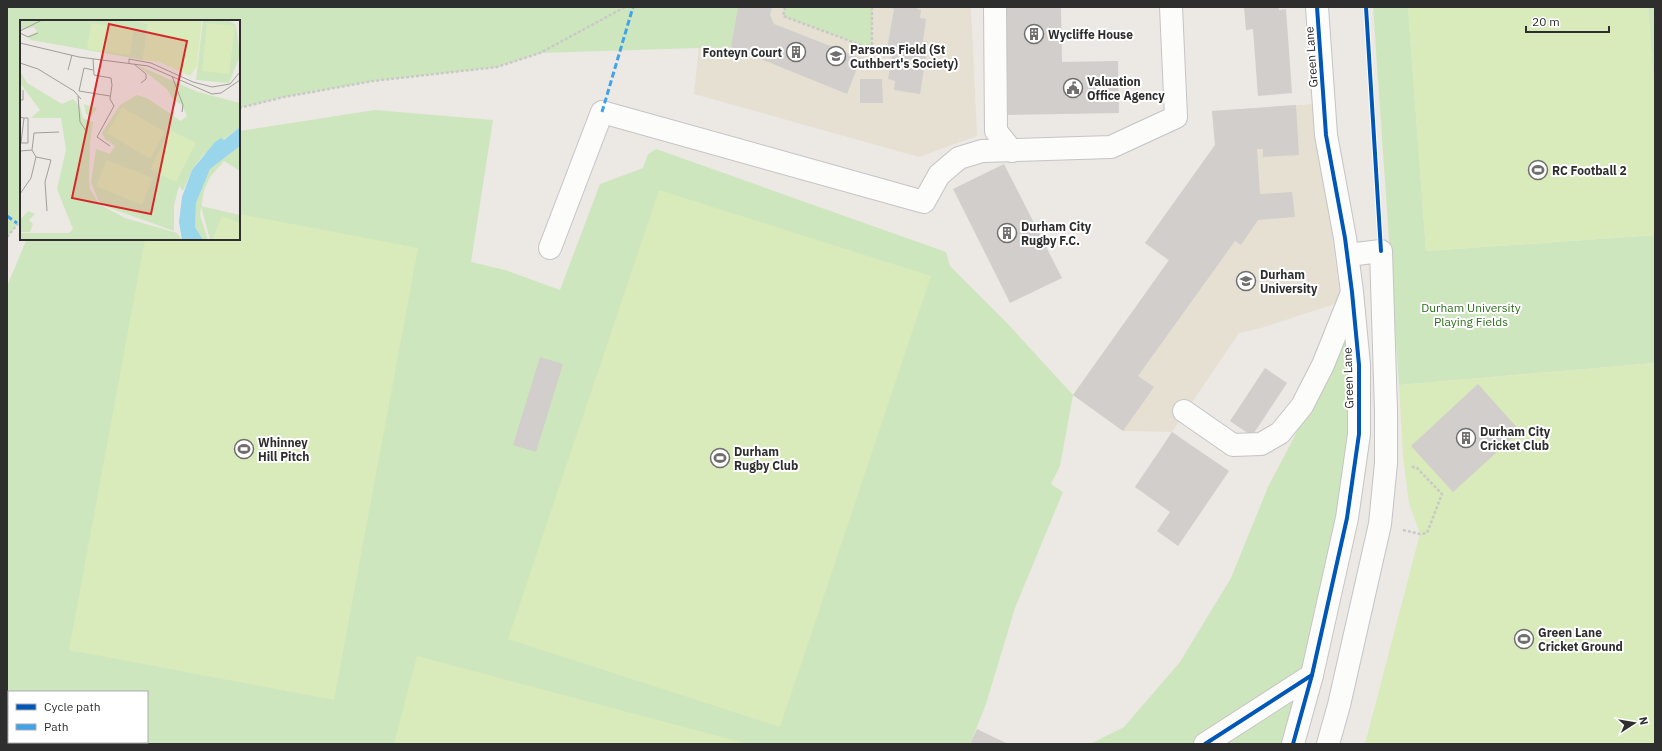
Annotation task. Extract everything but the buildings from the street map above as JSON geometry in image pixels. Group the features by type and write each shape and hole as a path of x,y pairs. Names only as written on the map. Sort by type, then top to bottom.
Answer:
{"street":[{"path":"995,7 996,131 1012,151"},
{"path":"550,248 602,112 924,202 939,175 959,158 982,151 1111,147 1176,118 1171,7"},
{"name":"Green Lane","path":"1293,744 1312,676 1347,518 1359,434 1359,364 1352,292 1348,255 1326,135 1317,7"},
{"path":"1328,744 1339,705 1380,524 1386,463 1386,403 1381,251 1348,255"},
{"path":"1184,412 1233,445 1261,444 1280,433 1302,406 1323,366 1352,292"},
{"path":"1347,518 1380,524"},
{"path":"1205,744 1312,676"}],"path":[{"path":"240,108 284,97 373,81 497,67 540,53 625,7"},
{"path":"785,7 783,16 872,49"},
{"path":"872,7 872,69"},
{"path":"7,237 20,221"},
{"path":"1380,524 1420,534 1427,533 1442,494 1416,467 1386,463"}],"shaded area":[{"name":"Parsons Field (St Cuthbert's Society)","path":"703,7 971,7 977,136 919,157 694,94"},
{"name":"Durham University","path":"1315,104 1341,302 1261,328 1239,333 1172,432 1123,431 1073,395 1169,261 1145,243 1215,145 1212,111"}],"green space":[{"path":"7,7 738,7 731,47 540,53 497,67 373,81 284,97 240,108 240,20 20,20 20,221 7,237"},
{"path":"785,7 872,7 872,49 783,16"},
{"name":"Durham University Playing Fields","path":"1373,7 1408,7 1426,251 1655,235 1655,363 1399,385"},
{"name":"RC Football 2","path":"1408,7 1648,7 1655,105 1655,235 1426,251"},
{"path":"1648,7 1655,7 1655,105"},
{"path":"375,110 493,120 471,262 505,270 560,290 600,184 643,168 648,154 656,149 946,252 950,266 1006,322 1073,395 1060,466 1051,484 1063,492 1015,608 986,704 970,744 7,744 7,286 26,241 240,240 240,131"},
{"name":"Durham Rugby Club","path":"659,190 931,276 780,727 508,639"},
{"name":"Whinney Hill Pitch","path":"240,214 418,248 334,700 69,650 145,240 240,240"},
{"path":"1348,334 1351,377 1349,438 1341,528 1283,744 1090,744 1124,727 1180,662 1231,578 1268,487"},
{"name":"Green Lane Cricket Ground","path":"1655,363 1655,744 1365,744 1420,534 1409,503 1403,456 1399,385"},
{"path":"417,656 748,744 394,744"}],"marked path":[{"path":"602,112 633,7"},
{"path":"7,216 17,223"}],"cycle path":[{"path":"1293,744 1312,675 1347,518 1359,434 1359,365 1352,292 1345,238 1326,135 1317,7"},
{"path":"1366,7 1381,251"},
{"path":"1205,744 1312,675"}],"place":[{"name":"Wycliffe House","path":"1034,34"},
{"name":"Fonteyn Court","path":"796,52"},
{"name":"Parsons Field (St Cuthbert's Society)","path":"836,56"},
{"name":"Valuation Office Agency","path":"1073,88"},
{"name":"RC Football 2","path":"1538,170"},
{"name":"Durham City Rugby F.C.","path":"1007,233"},
{"name":"Durham University","path":"1246,281"},
{"name":"Durham City Cricket Club","path":"1466,438"},
{"name":"Whinney Hill Pitch","path":"244,449"},
{"name":"Durham Rugby Club","path":"720,458"},
{"name":"Green Lane Cricket Ground","path":"1524,639"}]}
